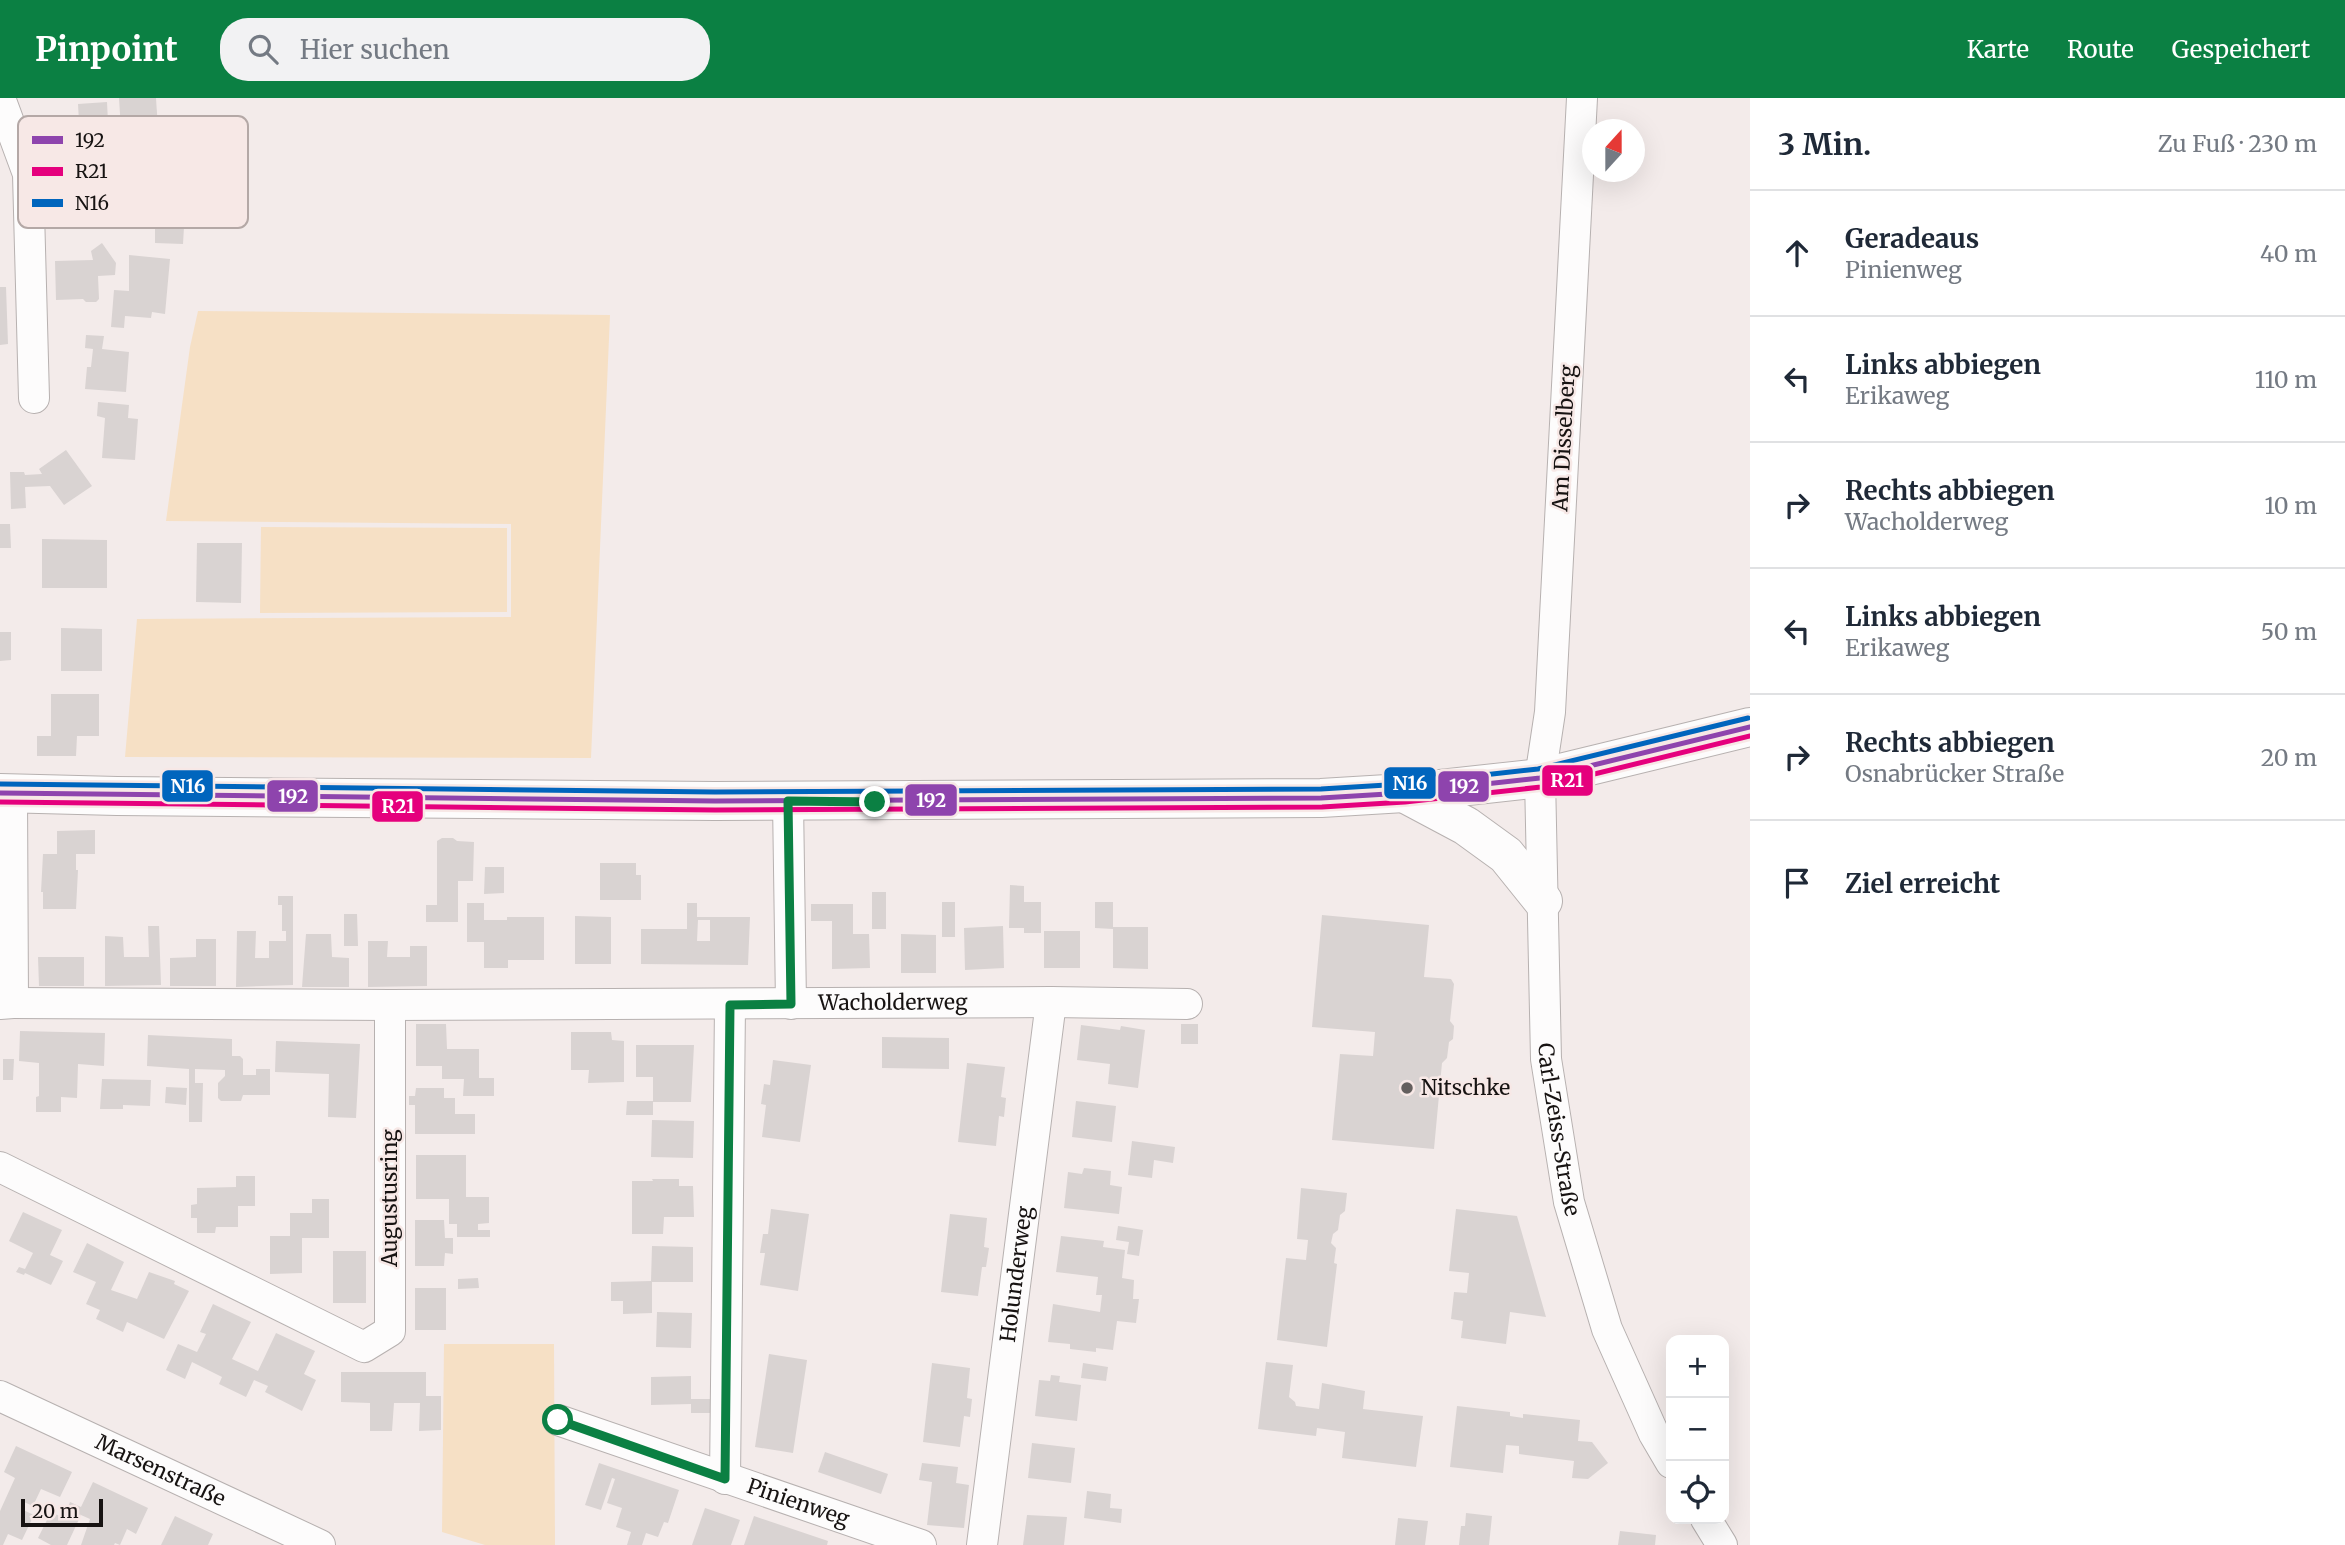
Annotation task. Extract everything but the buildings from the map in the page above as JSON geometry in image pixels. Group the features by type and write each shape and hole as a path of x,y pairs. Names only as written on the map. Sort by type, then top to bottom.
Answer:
{"main road":[{"path":"6,794 788,801 1321,798 1404,793 1540,778 1750,727"},
{"path":"1404,793 1466,826 1506,855 1543,901"}],"street":[{"path":"1,98 18,146"},
{"name":"Am Disselberg","path":"1540,778 1550,712 1582,98"},
{"path":"29,228 34,398"},
{"name":"Carl-Zeiss-Straße","path":"1540,778 1546,1059 1569,1202 1606,1329 1654,1434 1670,1461"},
{"path":"6,794 7,1003 390,1006"},
{"path":"788,801 791,1004"},
{"name":"Wacholderweg","path":"390,1006 1051,1002 1187,1004"},
{"name":"Holunderweg","path":"982,1545 1051,1002"},
{"path":"725,1479 730,1005"},
{"name":"Augustusring","path":"0,1167 364,1347 390,1331 390,1006"},
{"name":"Marsenstraße","path":"0,1396 320,1545"},
{"name":"Pinienweg","path":"558,1420 921,1545"},
{"path":"1709,1524 1722,1545"}],"shaded area":[{"path":"198,311 610,315 591,758 125,757 137,619 511,617 511,524 166,521 190,347"},
{"path":"261,527 507,528 507,612 260,613"},
{"path":"444,1344 554,1344 555,1545 485,1545 442,1532"}],"transit line":[{"name":"N16","path":"0,784 715,792 1321,789 1403,784 1538,769 1748,718"},
{"name":"192","path":"0,793 715,801 1321,798 1404,793 1540,778 1750,727"},
{"name":"R21","path":"0,802 715,810 1322,807 1405,802 1541,787 1750,736"}],"place":[{"name":"Nitschke","path":"1407,1088"}],"route":[{"path":"558,1420 725,1479 730,1005 791,1004 788,801 875,802"}]}
